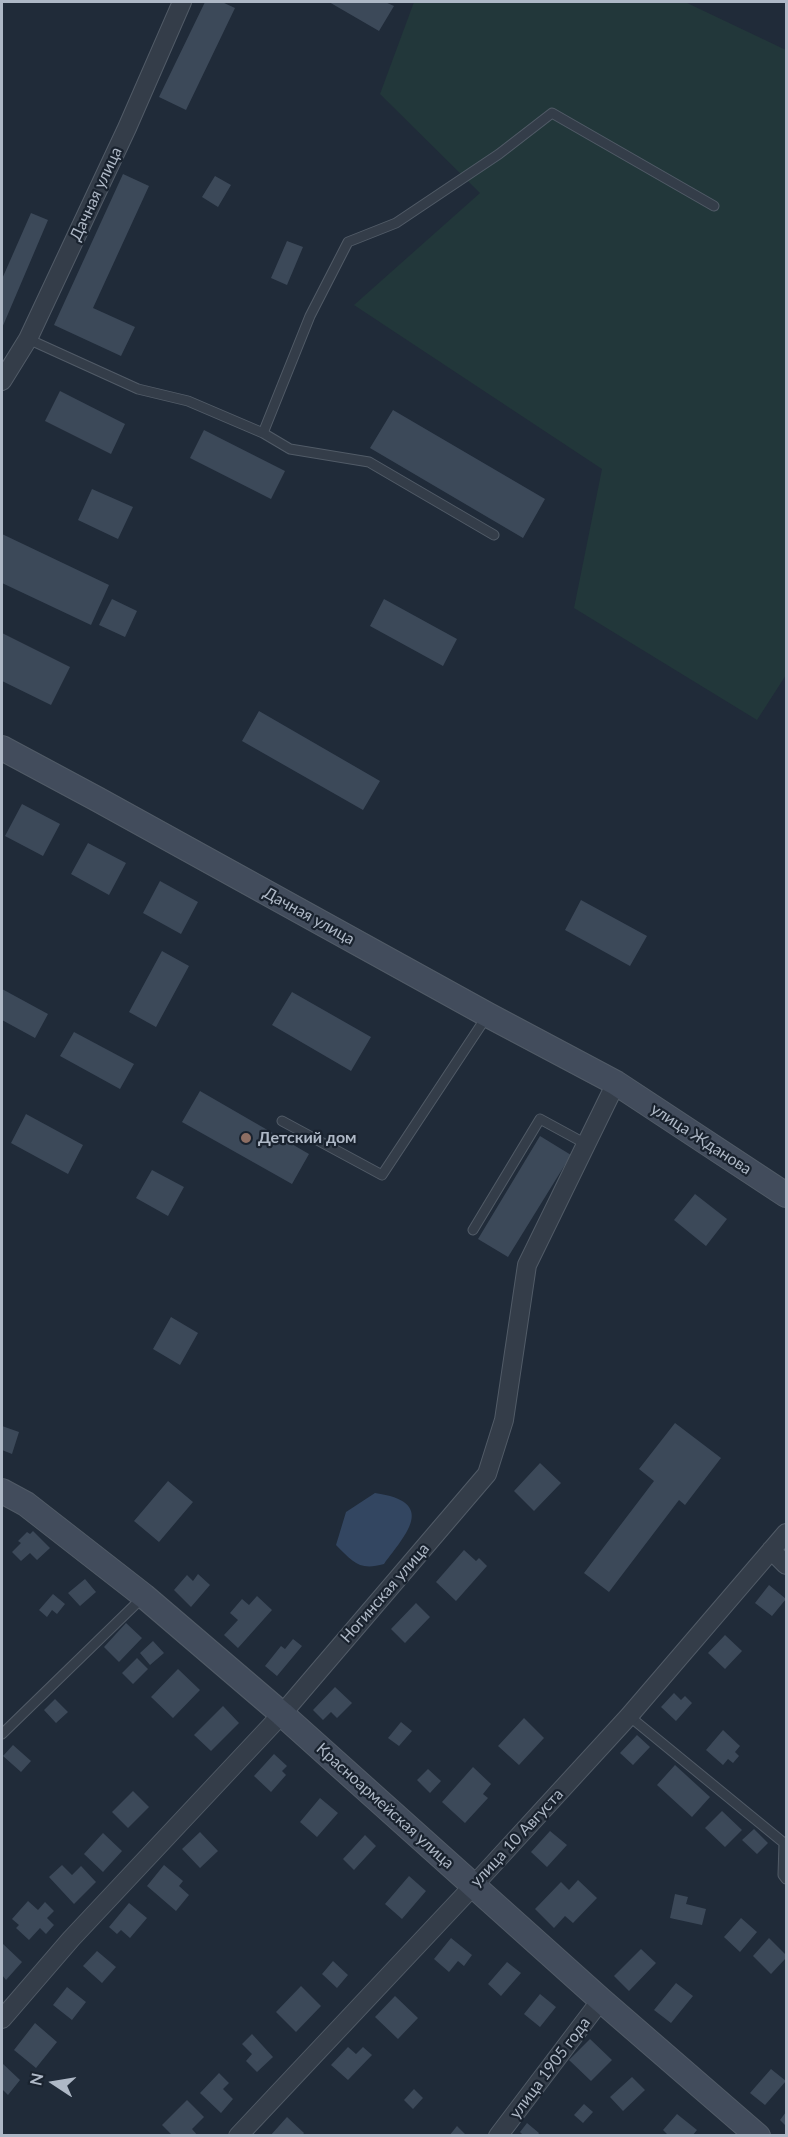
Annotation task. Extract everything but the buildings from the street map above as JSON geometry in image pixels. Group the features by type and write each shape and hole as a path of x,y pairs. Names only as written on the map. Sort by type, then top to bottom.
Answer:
{"main road":[{"name":"Дачная улица","path":"2,748 616,1083"},
{"name":"улица Жданова","path":"616,1083 786,1195"},
{"name":"Красноармейская улица","path":"2,1491 26,1504 144,1596 282,1714 601,2000 758,2136"}],"street":[{"name":"Дачная улица","path":"2,381 28,339 128,128 182,2"},
{"name":"Ногинская улица","path":"2,2019 71,1939 282,1714 487,1474 504,1420 527,1265 616,1083"},
{"name":"улица 10 Августа","path":"238,2136 629,1716 786,1533"},
{"path":"771,1550 786,1565"},
{"name":"улица 1905 года","path":"498,2136 601,2000"}],"lane":[{"path":"263,433 310,316 348,242 396,223 499,154 552,113 714,206"},
{"path":"28,339 138,389 188,401 263,433 290,449 369,462 494,535"},
{"path":"282,1121 382,1175 488,1015"},
{"path":"473,1230 540,1119 586,1144"},
{"path":"2,1734 144,1596"},
{"path":"629,1716 784,1843 783,1875 786,1879"}],"green space":[{"path":"414,2 685,2 786,50 786,675 757,720 574,608 602,469 354,305 480,193 380,94"}],"water":[{"path":"375,1493 394,1497 406,1504 411,1511 411,1520 408,1530 384,1564 362,1566 336,1545 346,1512"}],"place":[{"name":"Детский дом","path":"246,1138"}]}
